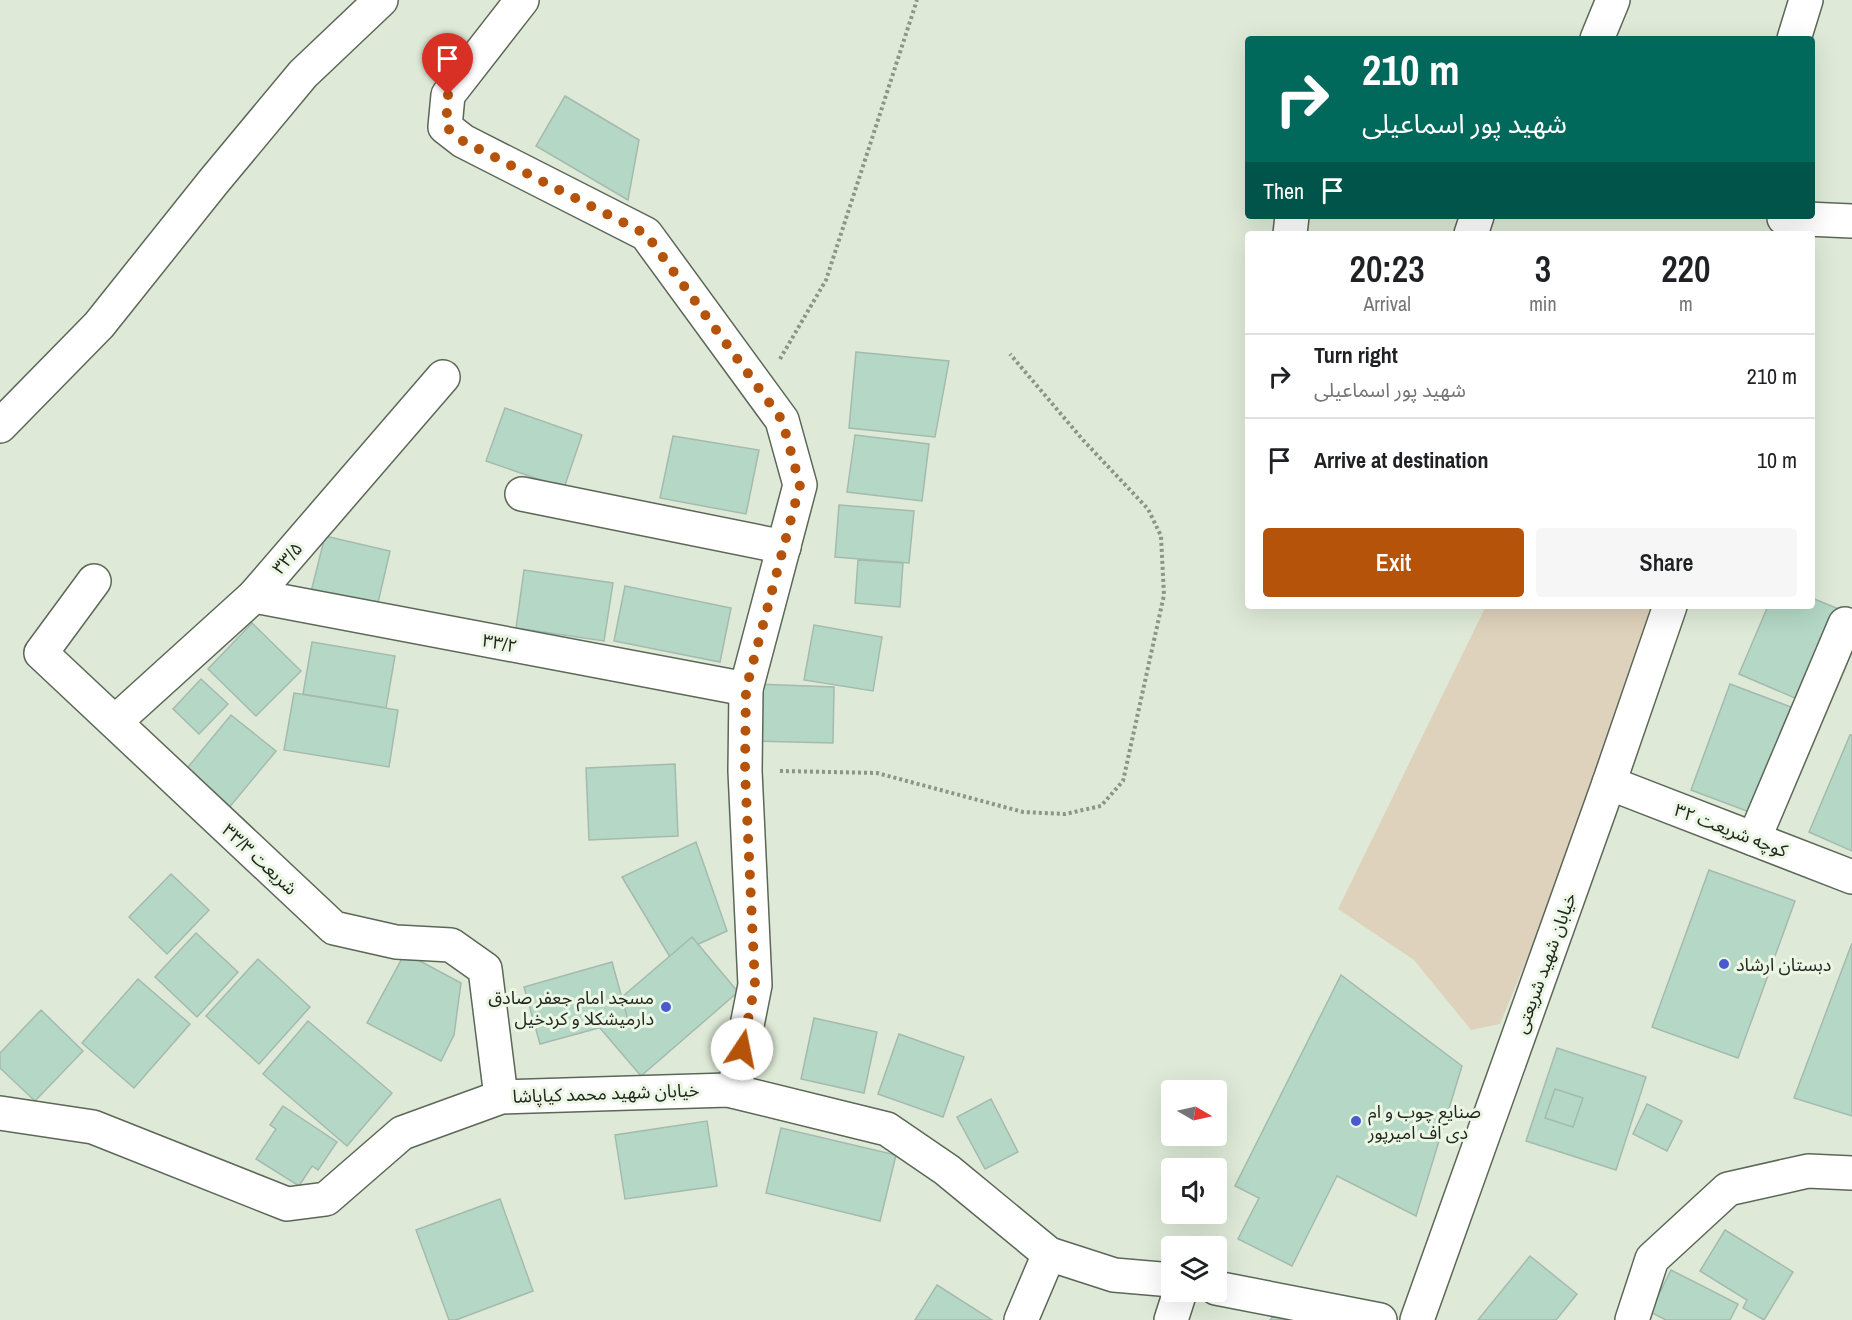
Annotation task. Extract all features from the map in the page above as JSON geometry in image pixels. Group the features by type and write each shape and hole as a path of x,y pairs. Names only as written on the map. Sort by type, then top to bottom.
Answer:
{"main road":[{"path":"0,426 99,325 214,180 303,74 381,0"},
{"path":"522,0 448,95 446,127 463,141 646,234 782,420 800,485 746,689 745,771 755,985 734,1091"},
{"path":"1598,36 1613,0"},
{"path":"1795,36 1806,0"},
{"path":"1784,223 1852,221"},
{"name":"۳۳/۵","path":"115,722 254,596 443,377"},
{"path":"522,494 784,547"},
{"name":"شریعت ۳۳/۳","path":"94,581 41,653 334,928 396,942 451,945 485,969 501,1096"},
{"name":"۳۳/۲","path":"254,596 746,689"},
{"name":"خیابان شهید شریعتی","path":"1417,1320 1669,609"},
{"path":"1754,839 1845,624"},
{"name":"کوچه شریعت ۳۲","path":"1609,783 1852,877"},
{"name":"خیابان شهید محمد کیاپاشا","path":"0,1113 93,1127 287,1204 326,1199 402,1133 501,1096 728,1090 886,1129 947,1170 1049,1254 1114,1275 1161,1279"},
{"path":"1632,1320 1653,1259 1728,1189 1808,1171 1852,1173"},
{"path":"1021,1320 1049,1254"},
{"path":"1227,1290 1380,1320"},
{"path":"1171,1320 1177,1302"}],"path":[{"path":"761,391 826,280 917,0"},
{"path":"745,771 877,773 1023,812 1065,814 1101,806 1123,781 1164,595 1161,536 1148,509 1083,440 1010,354"}],"shaded area":[{"path":"1485,609 1656,609 1573,847 1500,1024 1471,1030 1414,960 1338,909"}],"building":[{"path":"565,96 639,140 628,200 536,146"},
{"path":"856,352 949,361 935,437 849,428"},
{"path":"505,408 582,435 564,488 486,461"},
{"path":"855,435 929,444 922,501 847,492"},
{"path":"673,436 759,450 746,514 660,498"},
{"path":"839,505 914,511 909,563 835,557"},
{"path":"325,536 390,551 377,607 311,592"},
{"path":"858,560 903,563 900,607 855,603"},
{"path":"524,570 613,583 604,641 516,628"},
{"path":"625,586 731,608 720,662 614,641"},
{"path":"1815,599 1841,610 1802,701 1739,674 1767,609 1815,609"},
{"path":"252,623 301,671 256,716 208,669"},
{"path":"814,625 882,637 873,691 804,680"},
{"path":"312,642 395,656 386,708 303,694"},
{"path":"201,679 228,704 199,734 173,709"},
{"path":"755,684 834,687 833,743 754,741"},
{"path":"1730,684 1791,707 1752,813 1691,790"},
{"path":"294,693 398,710 389,767 284,750"},
{"path":"231,715 276,751 228,809 184,772"},
{"path":"1850,735 1852,735 1852,851 1809,832"},
{"path":"675,764 678,836 589,840 586,768"},
{"path":"696,842 727,931 670,957 622,877"},
{"name":"دبستان ارشاد","path":"1709,870 1795,901 1738,1058 1652,1027"},
{"path":"171,874 209,910 167,954 129,917"},
{"path":"196,933 238,972 197,1017 155,977"},
{"name":"مسجد امام جعفر صادق دارمیشکلا و کردخیل","path":"692,937 738,992 641,1076 594,1021"},
{"path":"1852,943 1852,1116 1794,1098"},
{"path":"405,953 461,983 454,1035 441,1061 367,1023"},
{"path":"258,959 310,1007 259,1064 206,1016"},
{"path":"612,962 628,1020 540,1044 524,987"},
{"name":"صنایع چوب و ام دی اف امیرپور","path":"1341,975 1462,1066 1416,1216 1337,1176 1292,1266 1238,1239 1259,1198 1235,1186"},
{"path":"138,979 190,1024 134,1088 82,1043"},
{"path":"41,1010 83,1051 35,1101 0,1068 0,1053"},
{"path":"814,1018 877,1032 864,1093 801,1079"},
{"path":"308,1021 392,1093 347,1146 263,1074"},
{"path":"899,1034 964,1057 943,1117 878,1094"},
{"path":"1557,1048 1646,1077 1616,1170 1526,1141"},
{"path":"1555,1089 1583,1098 1573,1127 1545,1118"},
{"path":"991,1099 1018,1152 985,1169 957,1117"},
{"path":"1647,1104 1682,1121 1667,1151 1633,1134"},
{"path":"283,1106 337,1142 318,1170 312,1166 299,1186 256,1159 276,1129 270,1125"},
{"path":"707,1121 717,1186 625,1199 615,1135"},
{"path":"781,1128 896,1155 880,1221 766,1193"},
{"path":"500,1199 533,1291 456,1320 449,1320 416,1230"},
{"path":"1725,1230 1793,1272 1764,1320 1743,1308 1747,1300 1700,1271"},
{"path":"1530,1256 1577,1294 1556,1320 1478,1320"},
{"path":"1671,1270 1738,1304 1730,1320 1666,1320 1650,1312"},
{"path":"937,1285 992,1320 915,1320"},
{"path":"1275,1314 1293,1320 1270,1320"}],"place":[{"name":"دبستان ارشاد","path":"1724,964"},
{"name":"مسجد امام جعفر صادق دارمیشکلا و کردخیل","path":"666,1007"},
{"name":"صنایع چوب و ام دی اف امیرپور","path":"1356,1121"}],"route":[{"path":"448,95 446,127 463,141 646,234 782,420 800,485 746,689 745,771 755,985 742,1049"}]}
